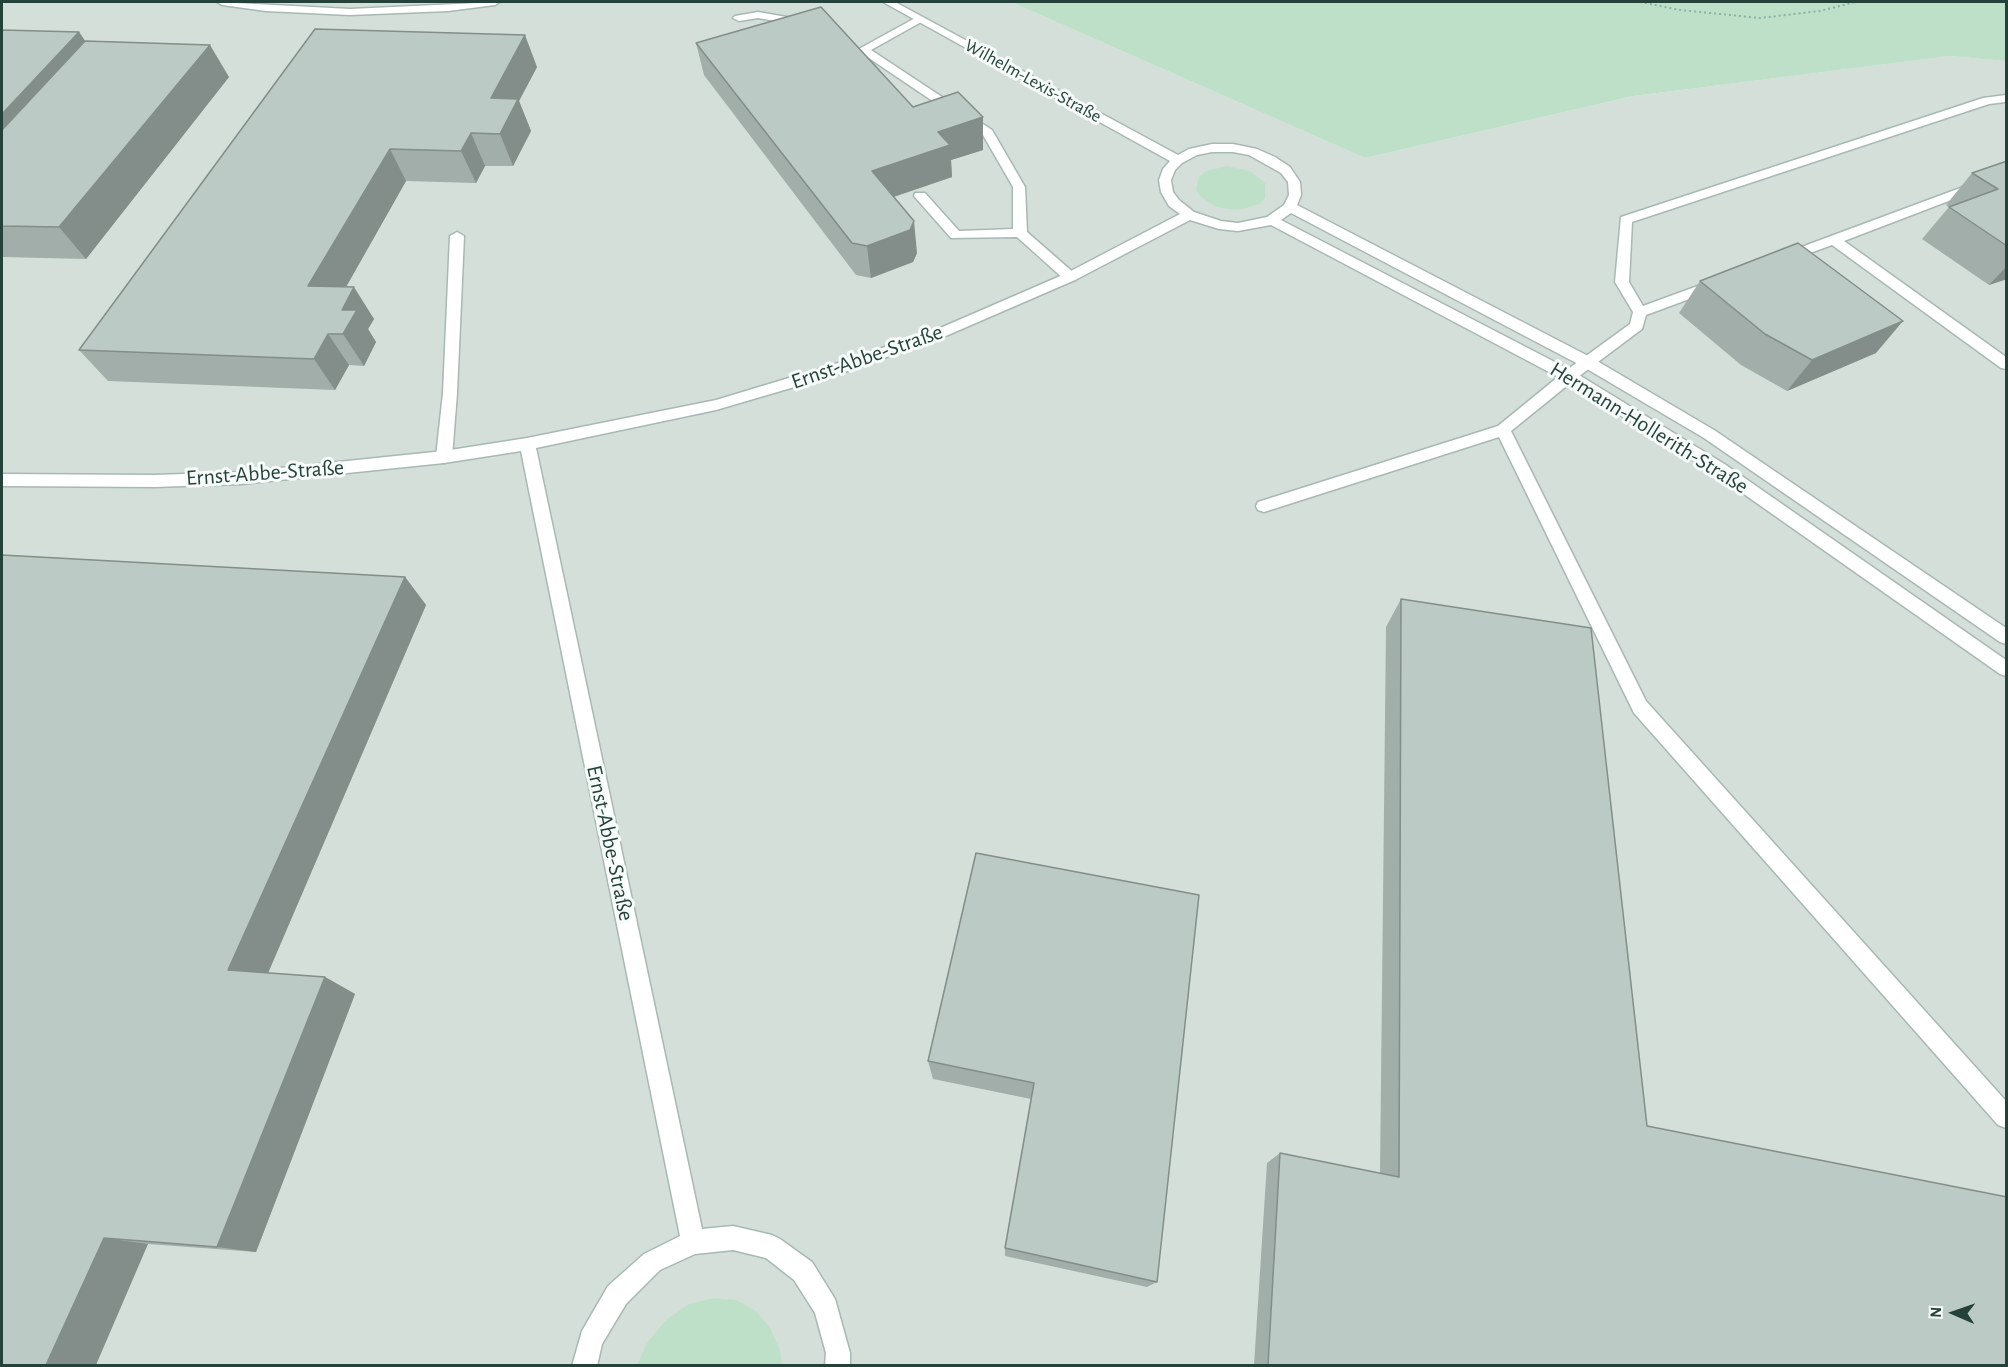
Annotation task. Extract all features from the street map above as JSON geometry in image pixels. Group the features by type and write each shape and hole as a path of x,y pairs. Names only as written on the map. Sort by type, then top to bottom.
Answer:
{"street":[{"path":"222,2 266,8 350,12 448,8 495,2"},
{"name":"Wilhelm-Lexis-Straße","path":"888,2 1178,160"},
{"path":"738,18 758,15 811,24"},
{"path":"919,19 857,47 988,133 1019,187 1020,233"},
{"path":"1264,506 1503,430 1587,362 1637,326 1640,312 1622,282 1626,220 1987,101 2007,99"},
{"path":"1222,148 1253,152 1271,159 1286,170 1294,182 1295,195 1290,207 1272,220 1256,225 1238,227 1219,225 1189,215 1174,203 1167,192 1165,180 1169,169 1178,160 1193,152 1222,148"},
{"path":"1769,264 2007,175"},
{"path":"920,196 956,235 1020,233 1070,277"},
{"name":"Hermann-Hollerith-Straße","path":"1290,207 1587,362 1709,434 2007,637"},
{"name":"Ernst-Abbe-Straße","path":"2,480 144,481 241,478 444,457 527,444 717,405 837,369 943,332 1070,277 1189,215"},
{"name":"Hermann-Hollerith-Straße","path":"1272,220 1569,376 1720,469 2007,669"},
{"path":"444,457 450,393 457,236"},
{"path":"1834,240 2007,364"},
{"path":"1640,312 1726,280"},
{"path":"1503,430 1640,707 2007,1117"},
{"name":"Ernst-Abbe-Straße","path":"527,444 693,1242"},
{"path":"584,1365 591,1340 617,1295 652,1262 693,1242 733,1238 771,1247 803,1271 826,1308 838,1353 837,1365"}],"path":[{"path":"1640,2 1680,10 1760,18 1820,11 1855,2"}],"shaded area":[{"path":"2,2 1011,2 1365,158 1633,96 1950,56 2006,61 2006,1365 2,1366"}],"green space":[{"path":"1011,2 2006,2 2006,61 1950,56 1633,96 1365,158"},
{"path":"1227,166 1250,171 1265,183 1265,198 1260,204 1239,210 1227,209 1216,207 1200,196 1196,190 1199,177 1206,171"},
{"path":"714,1298 736,1300 756,1311 770,1328 780,1350 782,1365 637,1365 647,1343 666,1320 689,1304"}],"building":[{"path":"821,7 913,107 958,92 983,117 938,132 950,145 872,171 914,221 910,230 867,246 852,243 696,43"},
{"path":"315,29 525,35 491,98 518,99 500,134 471,133 461,151 390,149 308,286 354,287 342,310 357,310 343,334 328,334 314,359 79,350"},
{"path":"2,30 79,32 2,114"},
{"path":"85,41 210,45 59,227 2,226 2,130"},
{"path":"2007,161 2007,246 1949,207 1998,189 1972,173"},
{"path":"1798,243 1903,321 1812,360 1765,334 1700,281"},
{"path":"2,555 405,577 228,970 325,977 217,1247 104,1238 46,1365 2,1365"},
{"path":"1401,599 1591,628 1647,1126 2007,1197 2007,1365 1268,1365 1280,1153 1399,1177"},
{"path":"976,853 1199,895 1157,1282 1005,1248 1034,1083 928,1061"}]}
